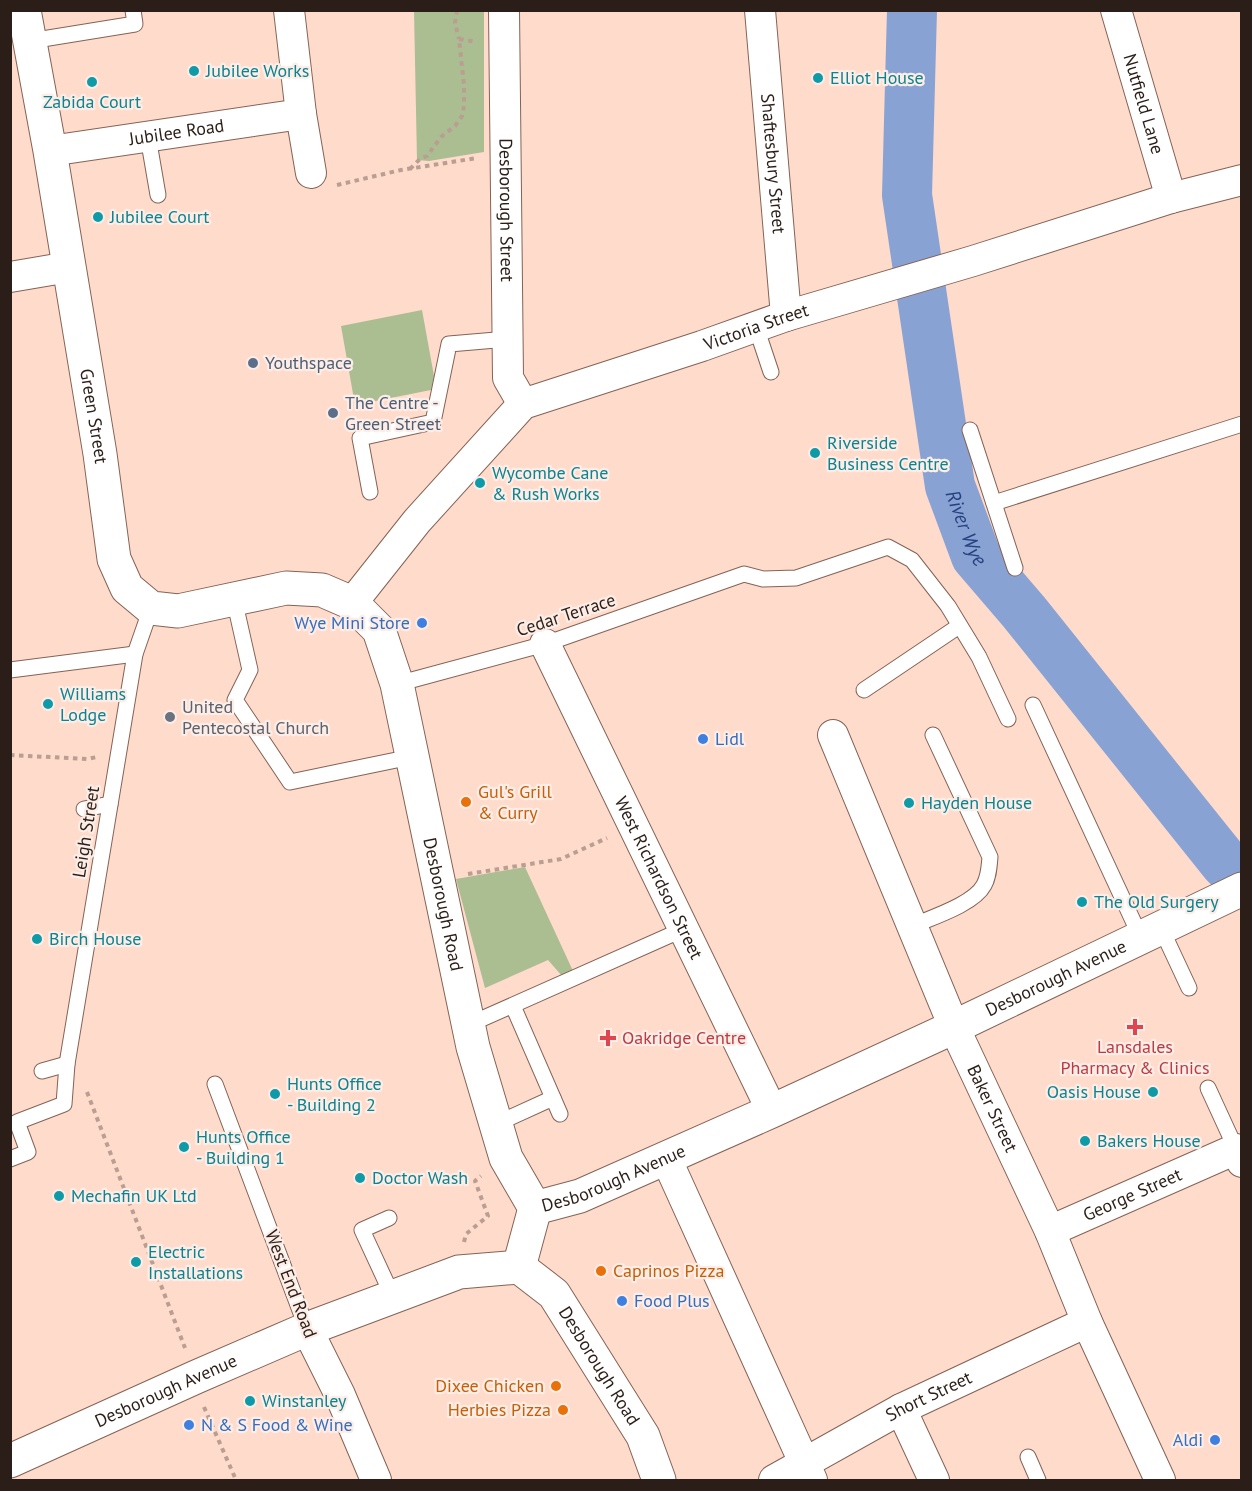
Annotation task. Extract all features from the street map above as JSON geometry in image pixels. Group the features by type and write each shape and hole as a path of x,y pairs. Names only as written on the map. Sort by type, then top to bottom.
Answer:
{"street":[{"path":"289,10 301,114 311,173"},
{"name":"Desborough Street","path":"504,10 508,378 523,404"},
{"name":"Shaftesbury Street","path":"760,10 786,316"},
{"name":"Nutfield Lane","path":"1116,10 1171,198"},
{"name":"Green Street","path":"27,26 100,454 114,560 127,588 152,608"},
{"name":"Jubilee Road","path":"50,151 301,114"},
{"name":"Victoria Street","path":"352,603 417,521 523,404 786,316 973,261 1171,198 1242,180"},
{"path":"10,277 69,267"},
{"path":"152,608 178,611 286,588 322,590 352,603"},
{"name":"Desborough Road","path":"352,603 379,630 397,684 468,1025 506,1158 535,1208"},
{"name":"West Richardson Street","path":"545,644 772,1111"},
{"name":"Baker Street","path":"833,735 954,1027 1050,1231 1087,1322 1160,1480"},
{"name":"Desborough Avenue","path":"10,1461 307,1329 459,1272 519,1267 535,1208 580,1196 772,1111 1239,891"},
{"name":"George Street","path":"1050,1231 1239,1155"},
{"path":"666,1158 808,1472"},
{"name":"Desborough Road","path":"519,1267 554,1294 642,1436 659,1480"},
{"name":"Short Street","path":"774,1480 808,1472 901,1409 1087,1322"},
{"name":"West End Road","path":"307,1329 340,1395 376,1480"},
{"path":"901,1409 934,1480"}],"lane":[{"path":"27,26 135,24 133,10"},
{"path":"148,137 158,195"},
{"path":"756,327 771,372"},
{"path":"370,492 360,438 433,422 449,344 508,339"},
{"path":"994,503 1242,424"},
{"path":"970,430 1015,568"},
{"name":"Cedar Terrace","path":"397,684 545,644 744,574 763,579 796,578 888,547 912,560 948,606 959,626"},
{"path":"234,599 250,670 235,700 290,782 411,758"},
{"name":"Leigh Street","path":"10,1159 28,1152 17,1122 64,1104 67,1064 135,654 152,608"},
{"path":"864,690 959,626 979,657 1008,719"},
{"path":"10,670 135,654"},
{"path":"1033,705 1151,933 1189,988"},
{"path":"912,926 974,897 984,885 989,872 990,857 933,735"},
{"path":"84,809 110,804"},
{"path":"468,1025 684,930"},
{"path":"513,1006 560,1113"},
{"path":"42,1071 67,1064"},
{"name":"West End Road","path":"215,1084 307,1329"},
{"path":"1208,1088 1239,1155"},
{"path":"496,1124 553,1098"},
{"path":"388,1218 362,1230 393,1297"},
{"path":"1028,1457 1038,1480"}],"path":[{"path":"410,169 420,159 427,156 441,137 455,126 462,116 464,85 455,22 457,10"},
{"path":"459,39 505,46"},
{"path":"311,173 322,171 326,187 410,169 506,155"},
{"path":"10,755 87,759"},
{"path":"437,879 561,859 633,826"},
{"path":"86,1089 194,1378 236,1480"}],"green space":[{"path":"414,11 484,11 484,152 429,161 417,160"},
{"path":"422,310 434,376 431,390 355,405 341,326"},
{"path":"525,867 573,971 562,976 548,960 485,988 456,879"}],"waterway":[{"name":"River Wye","path":"912,10 907,195 950,486 976,556 1024,612 1225,863 1242,880"}],"place":[{"name":"Jubilee Works","path":"194,71"},
{"name":"Elliot House","path":"818,78"},
{"name":"Zabida Court","path":"92,82"},
{"name":"Jubilee Court","path":"98,217"},
{"name":"Youthspace","path":"253,363"},
{"name":"The Centre - Green Street","path":"333,413"},
{"name":"Riverside Business Centre","path":"815,453"},
{"name":"Wycombe Cane & Rush Works","path":"480,483"},
{"name":"Wye Mini Store","path":"422,623"},
{"name":"Williams Lodge","path":"48,704"},
{"name":"United Pentecostal Church","path":"170,717"},
{"name":"Lidl","path":"703,739"},
{"name":"Gul's Grill & Curry","path":"466,802"},
{"name":"Hayden House","path":"909,803"},
{"name":"The Old Surgery","path":"1082,902"},
{"name":"Birch House","path":"37,939"},
{"name":"Lansdales Pharmacy & Clinics","path":"1135,1027"},
{"name":"Oakridge Centre","path":"608,1038"},
{"name":"Oasis House","path":"1153,1092"},
{"name":"Hunts Office - Building 2","path":"275,1094"},
{"name":"Bakers House","path":"1085,1141"},
{"name":"Hunts Office - Building 1","path":"184,1147"},
{"name":"Doctor Wash","path":"360,1178"},
{"name":"Mechafin UK Ltd","path":"59,1196"},
{"name":"Electric Installations","path":"136,1262"},
{"name":"Caprinos Pizza","path":"601,1271"},
{"name":"Food Plus","path":"622,1301"},
{"name":"Dixee Chicken","path":"556,1386"},
{"name":"Winstanley","path":"250,1401"},
{"name":"Herbies Pizza","path":"563,1410"},
{"name":"N & S Food & Wine","path":"189,1425"},
{"name":"Aldi","path":"1215,1440"}]}
